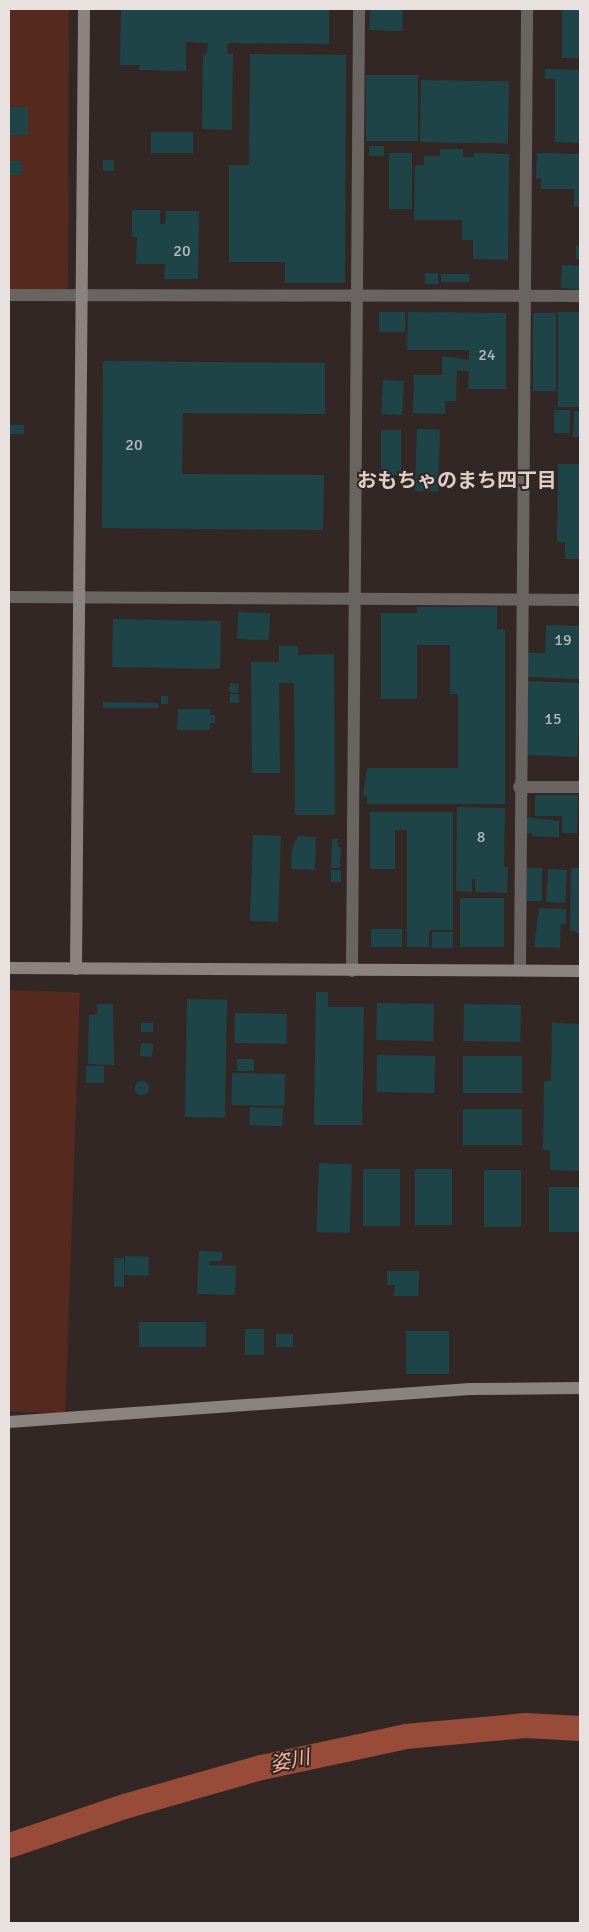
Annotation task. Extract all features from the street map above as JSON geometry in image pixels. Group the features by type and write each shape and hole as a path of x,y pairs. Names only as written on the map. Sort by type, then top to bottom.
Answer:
{"street":[{"path":"76,969 84,9"},
{"path":"352,972 359,9"},
{"path":"520,970 519,787 526,297 527,9"},
{"path":"9,295 357,298 580,296"},
{"path":"9,597 79,599 580,600"},
{"path":"519,787 580,787"},
{"path":"9,968 352,972 580,970"},
{"path":"9,1422 470,1389 580,1388"}],"shaded area":[{"path":"9,9 69,10 68,288 63,290 9,289"},
{"path":"9,990 80,992 65,1413 9,1411"}],"building":[{"path":"121,9 329,9 329,44 228,43 227,54 233,54 232,130 202,129 203,54 207,54 208,43 186,42 186,71 139,70 139,65 120,65"},
{"path":"370,9 403,10 402,31 369,30"},
{"path":"562,9 580,9 580,58 562,58"},
{"path":"250,54 346,55 345,283 285,283 285,262 229,262 229,165 249,165"},
{"path":"545,69 580,70 580,143 555,142 555,79 545,79"},
{"path":"366,75 418,75 418,141 366,141"},
{"path":"421,80 509,82 508,144 420,142"},
{"path":"9,107 28,107 28,135 9,135"},
{"path":"151,132 193,132 193,153 151,153"},
{"path":"369,146 384,146 384,156 369,156"},
{"path":"440,149 463,149 463,157 474,157 474,153 509,154 508,260 473,259 473,240 462,240 462,220 414,220 415,165 424,165 424,156 440,156"},
{"path":"389,153 412,153 412,209 389,209"},
{"path":"537,153 580,154 580,207 574,207 574,189 541,189 541,178 536,178"},
{"path":"103,160 114,160 114,171 103,171"},
{"path":"9,161 22,161 22,175 9,175"},
{"path":"132,210 160,210 160,224 165,224 166,211 199,211 198,279 164,279 165,264 136,264 137,237 132,237"},
{"path":"576,246 580,246 580,259 576,259"},
{"path":"562,265 580,266 579,289 561,288"},
{"path":"425,273 438,273 438,284 425,284"},
{"path":"441,274 469,274 469,282 441,282"},
{"path":"379,312 405,312 405,332 379,332"},
{"path":"408,312 506,313 506,389 468,389 469,371 457,371 456,401 445,401 445,414 413,413 414,375 442,375 442,356 469,360 469,350 407,350"},
{"path":"558,312 580,312 580,407 558,407"},
{"path":"533,313 556,313 556,391 533,391"},
{"path":"103,361 325,363 325,414 183,413 182,474 324,475 323,530 102,528"},
{"path":"383,380 404,381 402,415 381,414"},
{"path":"554,410 570,410 570,433 554,433"},
{"path":"574,411 580,411 580,437 573,437"},
{"path":"9,425 24,425 24,434 9,434"},
{"path":"417,429 440,430 438,492 415,491"},
{"path":"381,430 401,430 401,475 381,475"},
{"path":"558,464 580,464 580,559 565,559 565,542 557,542"},
{"path":"417,607 497,607 497,629 505,629 505,804 367,804 367,796 363,796 367,768 458,768 458,694 450,694 450,645 417,645 417,699 381,699 381,613 417,613"},
{"path":"238,612 270,613 269,640 237,639"},
{"path":"113,619 221,621 220,669 112,667"},
{"path":"546,625 580,626 580,679 527,677 527,653 545,653"},
{"path":"279,646 298,646 298,655 334,654 335,815 295,815 294,683 279,683 280,773 252,773 251,662 279,662"},
{"path":"526,681 580,683 577,757 523,755"},
{"path":"230,683 239,684 238,693 229,692"},
{"path":"230,694 239,694 239,703 230,703"},
{"path":"161,696 168,696 168,704 161,704"},
{"path":"103,702 158,703 158,708 103,708"},
{"path":"178,709 210,709 210,715 215,715 215,723 210,723 210,730 177,730"},
{"path":"535,795 578,795 577,833 562,833 562,816 535,816"},
{"path":"457,807 505,808 504,867 508,867 507,893 475,892 475,879 472,879 472,892 456,891"},
{"path":"370,812 453,812 453,930 429,930 429,947 407,947 407,830 395,830 395,869 370,869"},
{"path":"526,817 559,821 559,837 532,836 532,833 526,833"},
{"path":"253,835 281,836 278,922 250,921"},
{"path":"298,836 316,837 315,870 291,869 292,848"},
{"path":"332,839 338,839 338,847 341,847 340,868 331,868"},
{"path":"527,868 542,868 542,901 527,901"},
{"path":"571,868 580,868 580,934 570,930"},
{"path":"548,869 567,870 565,903 546,902"},
{"path":"331,870 341,870 341,882 331,882"},
{"path":"460,898 504,898 504,947 460,947"},
{"path":"539,908 566,909 566,924 561,924 560,948 534,947"},
{"path":"371,929 402,929 402,947 371,947"},
{"path":"432,932 453,932 453,948 432,948"},
{"path":"316,992 328,992 328,1007 364,1007 362,1125 314,1125"},
{"path":"187,999 227,1000 225,1118 185,1117"},
{"path":"377,1003 434,1004 433,1041 376,1040"},
{"path":"97,1004 113,1004 114,1065 88,1064 89,1015 97,1015"},
{"path":"464,1004 521,1005 520,1042 463,1041"},
{"path":"235,1013 287,1014 286,1044 234,1043"},
{"path":"141,1023 153,1023 153,1032 141,1032"},
{"path":"552,1023 580,1024 580,1171 550,1170 550,1150 543,1150 544,1081 551,1081"},
{"path":"141,1043 153,1044 152,1057 140,1056"},
{"path":"377,1055 435,1056 434,1093 376,1092"},
{"path":"463,1056 522,1056 522,1093 463,1093"},
{"path":"237,1059 254,1059 254,1071 237,1071"},
{"path":"86,1066 104,1066 104,1083 86,1083"},
{"path":"232,1073 285,1074 284,1106 231,1105"},
{"path":"142,1081 147,1083 149,1088 147,1093 142,1095 137,1093 135,1088 137,1083"},
{"path":"250,1107 283,1108 282,1126 249,1125"},
{"path":"463,1109 522,1109 522,1145 463,1145"},
{"path":"319,1163 352,1164 350,1233 317,1232"},
{"path":"363,1169 400,1169 400,1226 363,1226"},
{"path":"415,1169 452,1169 452,1225 415,1225"},
{"path":"484,1170 521,1170 521,1227 484,1227"},
{"path":"549,1187 580,1187 580,1232 549,1232"},
{"path":"199,1251 222,1252 222,1261 210,1261 209,1265 236,1266 235,1295 197,1294"},
{"path":"125,1256 149,1257 148,1276 124,1275"},
{"path":"114,1258 124,1258 124,1287 114,1287"},
{"path":"387,1271 419,1271 418,1296 394,1296 395,1285 387,1285"},
{"path":"139,1322 206,1322 206,1347 139,1347"},
{"path":"245,1329 264,1329 264,1355 245,1355"},
{"path":"406,1331 449,1331 449,1374 406,1374"},
{"path":"276,1334 293,1334 293,1347 276,1347"}],"waterway":[{"name":"姿川","path":"9,1845 124,1806 261,1767 405,1736 525,1725 580,1728"}],"district":[{"name":"おもちゃのまち四丁目","path":"457,480"}]}
